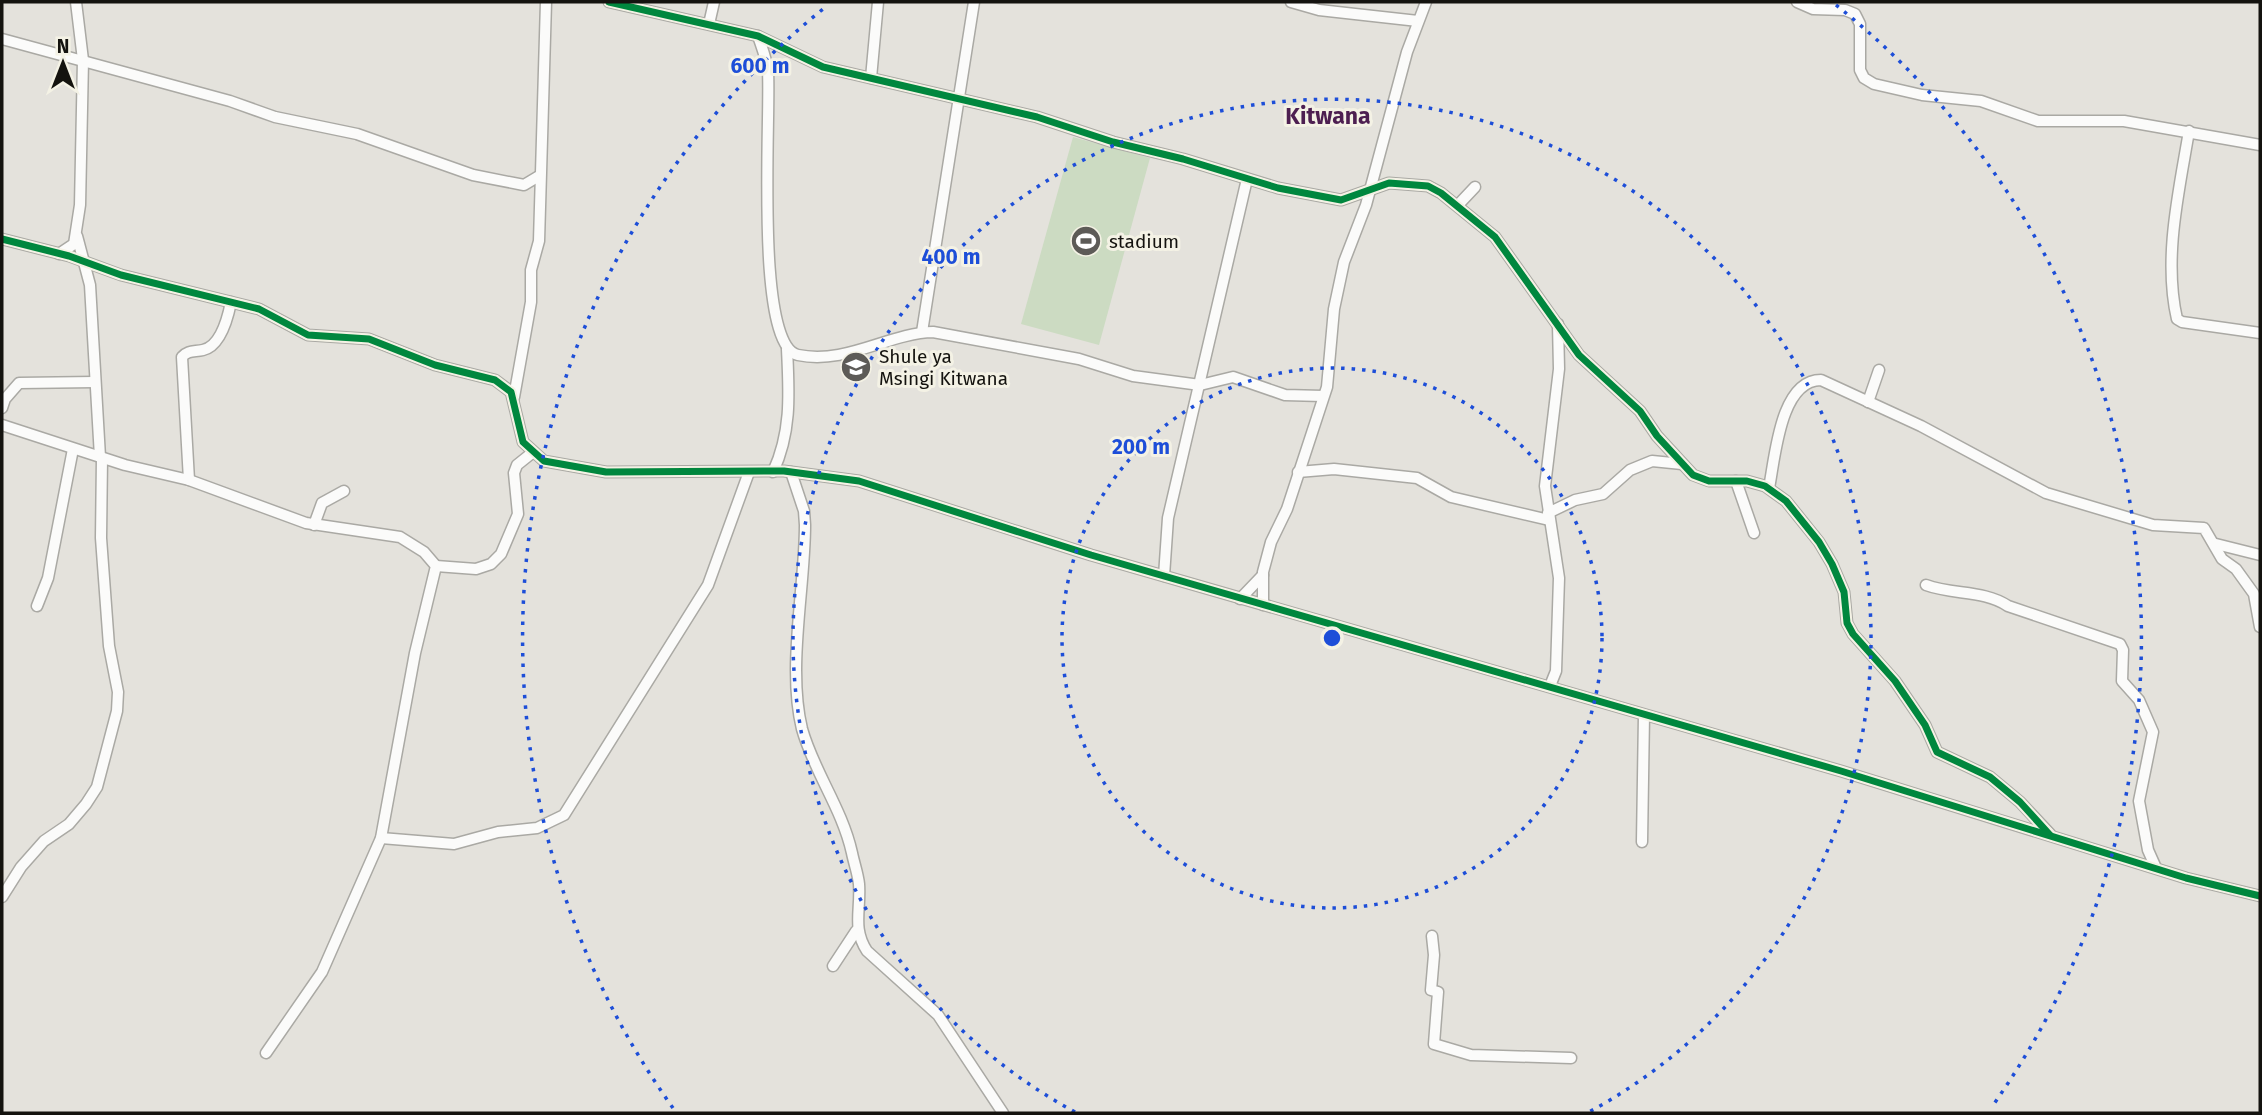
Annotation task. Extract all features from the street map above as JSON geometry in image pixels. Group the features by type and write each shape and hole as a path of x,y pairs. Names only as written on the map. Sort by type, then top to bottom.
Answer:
{"street":[{"path":"2,897 21,867 86,804 97,787 117,711 118,692 108,646 101,538 101,458 90,285 77,235 83,61 76,2"},
{"path":"609,2 633,5 758,36 823,67 960,97 971,104 1037,117 1113,142 1183,159 1247,179 1341,200 1389,183 1416,184 1435,190 1458,205 1505,248 1579,355 1640,411 1682,464 1703,479 1736,481 1769,488 1786,501 1819,542 1844,592 1847,623 1853,634 1895,681 1925,725 1937,752 1990,777 2020,802 2050,835"},
{"path":"709,24 714,2"},
{"path":"871,78 878,2"},
{"path":"922,332 974,2"},
{"path":"1291,2 1319,10 1418,21"},
{"path":"1263,605 1263,575 1270,542 1287,509 1330,369 1339,284 1369,191 1407,52 1426,2"},
{"path":"1797,2 1813,9 1845,10 1855,14 1860,24 1860,70 1864,78 1874,84 1922,95 1981,101 2038,121 2124,121 2260,145"},
{"path":"514,398 531,302 531,270 539,241 539,176 547,4"},
{"path":"758,36 768,70 766,194 770,271 780,335 787,349 788,425 774,472"},
{"path":"2,39 168,87 230,101 275,117 357,134 505,183 524,185 539,176"},
{"path":"2189,131 2176,205 2174,280 2177,319 2182,322 2260,333"},
{"path":"1164,576 1168,518 1247,179"},
{"path":"1458,205 1475,187"},
{"path":"59,254 74,244 77,235"},
{"path":"2,239 83,261 121,275 259,309 308,335 369,339 435,365 495,380 508,388 514,398 523,442 533,453 557,465 606,472 790,472 859,481 1164,576 1550,686 2156,868 2260,896"},
{"path":"189,480 182,357 188,352 207,349 215,343 228,317 231,302"},
{"path":"1550,686 1556,671 1559,578 1548,516 1546,458 1558,383 1558,324"},
{"path":"787,349 799,355 837,354 877,347 922,332 1079,359 1133,376 1200,385 1233,377 1285,395 1323,396"},
{"path":"1868,402 1880,370"},
{"path":"1769,488 1779,430 1796,391 1805,383 1821,380 1921,426 2046,493 2153,524 2199,527 2208,531 2222,559 2236,569 2253,594 2260,627"},
{"path":"2,408 5,399 19,383 95,382"},
{"path":"2,425 101,458 189,480 314,525 400,537 424,552 436,566 484,568 501,554 518,514 514,473 517,465 533,453"},
{"path":"37,606 48,578 73,449"},
{"path":"1298,472 1324,468 1417,478 1451,497 1548,516 1575,500 1603,494 1630,470 1652,461 1682,464"},
{"path":"381,838 454,844 498,832 546,826 564,816 708,585 749,472"},
{"path":"790,472 804,511 805,525 798,620 799,710 812,755 841,815 859,883 856,931 833,966"},
{"path":"1736,481 1754,533"},
{"path":"314,525 322,503 344,491"},
{"path":"2216,544 2260,555"},
{"path":"266,1053 322,972 381,838 415,653 436,566"},
{"path":"1240,598 1263,575"},
{"path":"1927,585 1947,592 1992,597 2008,606 2120,644 2123,650 2122,681 2139,700 2153,732 2139,801 2148,850 2156,868"},
{"path":"1642,842 1644,715"},
{"path":"856,931 866,951 940,1018 1003,1113"},
{"path":"1432,936 1434,955 1431,990 1438,992 1434,1044 1471,1055 1571,1058"}],"green space":[{"name":"stadium","path":"1073,137 1150,158 1099,345 1021,324"}],"cycle path":[{"path":"609,2 758,36 823,67 1037,117 1113,142 1183,159 1278,188 1341,200 1389,183 1428,186 1441,193 1495,237 1579,355 1640,411 1657,436 1693,475 1709,481 1747,481 1765,486 1786,501 1819,542 1832,564 1844,592 1847,623 1853,634 1895,681 1925,725 1937,752 1990,777 2020,802 2050,835"},
{"path":"2,239 69,256 121,275 259,309 308,335 369,339 435,365 495,380 511,392 523,442 544,461 606,472 784,471 859,481 1091,555 1841,771 2186,878 2260,896"}],"place":[{"name":"stadium","path":"1086,241"},
{"name":"Shule ya Msingi Kitwana","path":"856,367"}],"district":[{"name":"Kitwana","path":"1328,116"}]}
